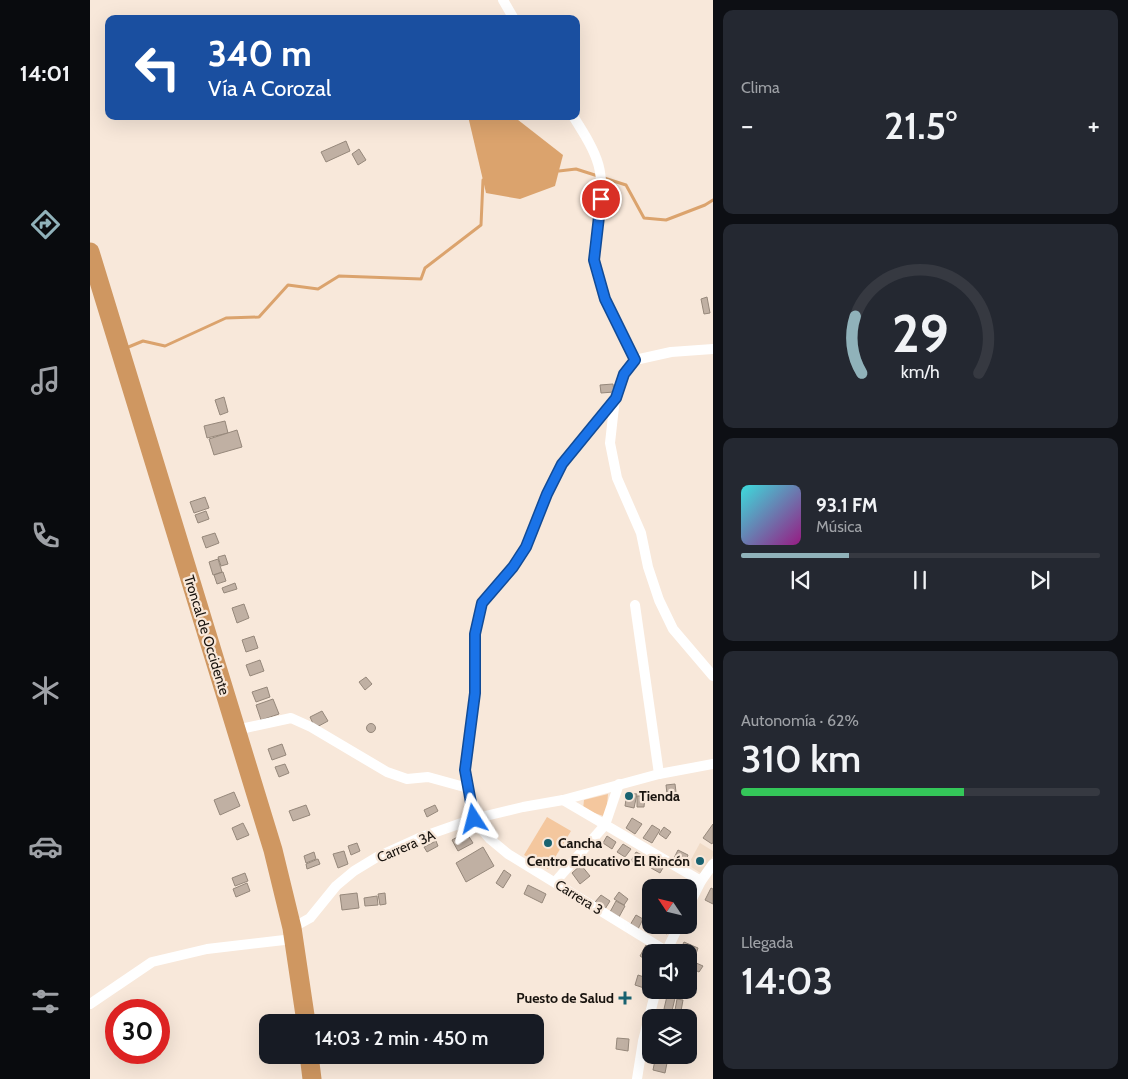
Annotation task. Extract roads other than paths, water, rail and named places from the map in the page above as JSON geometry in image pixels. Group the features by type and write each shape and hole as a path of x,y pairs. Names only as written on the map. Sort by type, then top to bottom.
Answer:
{"highway":[{"name":"Troncal de Occidente","path":"90,252 118,349 274,850 292,934 305,1014"},
{"path":"310,1064 312,1079"}],"street":[{"path":"503,0 512,15"},
{"path":"576,120 592,145 599,162 603,180 594,260 605,299 635,360"},
{"path":"713,349 671,352 635,360 624,374 616,398 610,443 617,478 641,533 648,567 659,600 673,629 713,676"},
{"path":"474,819 465,770 475,693 475,634 482,603 513,567 526,547 547,494 562,464 616,398"},
{"path":"635,605 659,774"},
{"path":"236,730 290,718 312,727 387,772 407,778 428,777 468,788"},
{"name":"Carrera 3A","path":"292,934 310,918 336,886 354,871 377,857 419,838 474,819 523,807 563,800 659,774 713,764"},
{"path":"556,882 605,825 618,784"},
{"path":"563,800 701,881"},
{"name":"Carrera 3","path":"474,819 490,839 508,854 653,944"},
{"path":"698,887 713,864"},
{"path":"90,1004 152,962 207,949 292,934"},
{"path":"637,1079 643,1041 654,999"}],"waterway":[{"path":"559,171 576,169 626,185 644,218 666,220 713,200"},
{"path":"126,348 143,341 165,346 226,318 259,317 288,285 318,289 339,276 421,279 425,268 481,225 483,180"}],"place":[{"name":"Tienda","path":"629,796"},
{"name":"Cancha","path":"548,843"},
{"name":"Centro Educativo El Rincón","path":"700,861"},
{"name":"Puesto de Salud","path":"625,998"}]}
